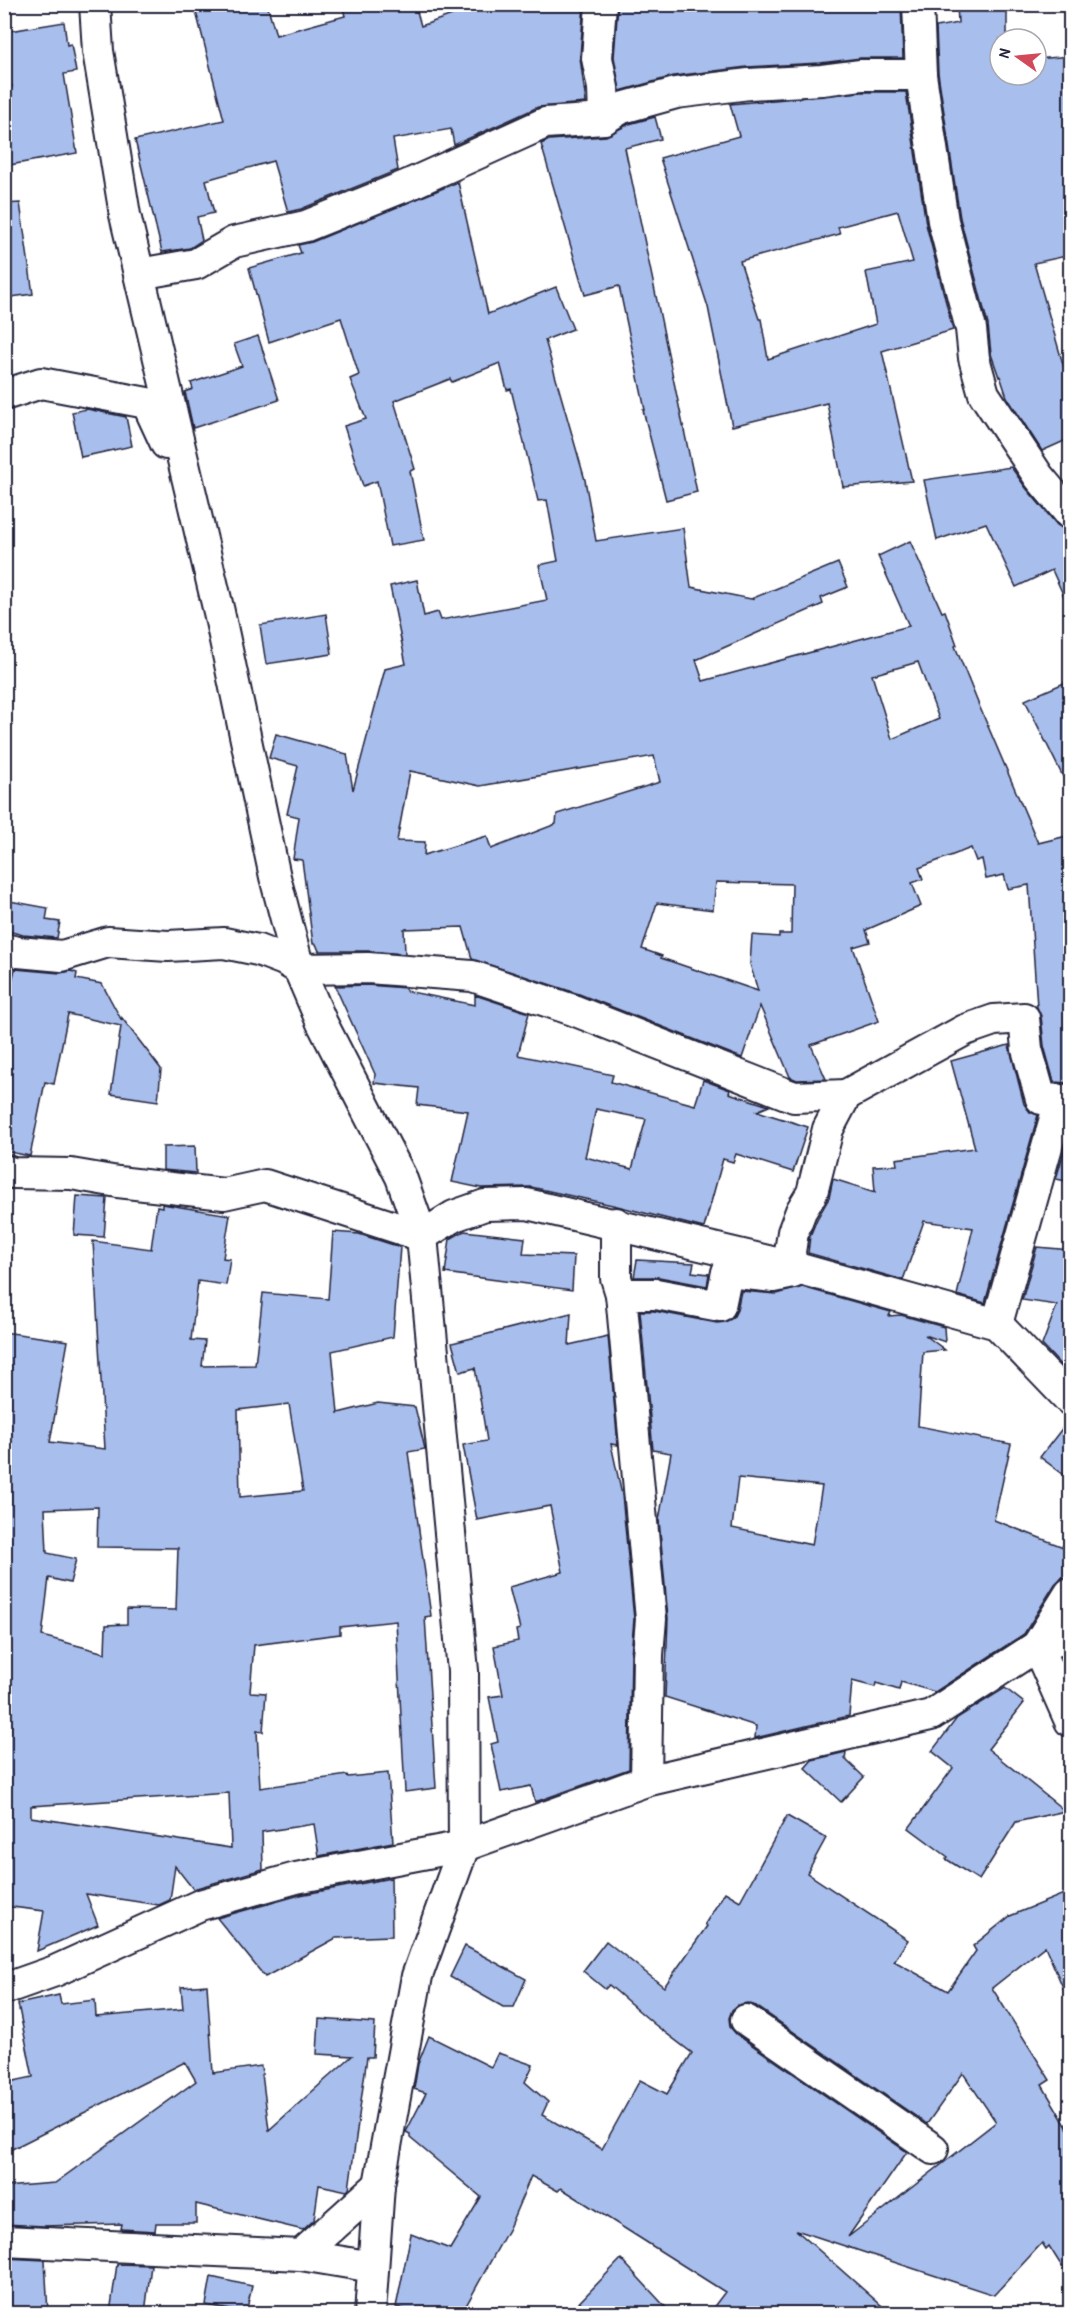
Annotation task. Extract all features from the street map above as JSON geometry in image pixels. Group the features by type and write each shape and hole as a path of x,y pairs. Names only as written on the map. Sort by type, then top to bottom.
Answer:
{"street":[{"path":"95,4 98,51 125,215 221,624 275,877 298,969 322,1023 401,1177 422,1236 463,1671 464,1846 417,1976 379,2185 370,2313"},
{"path":"601,4 597,58 603,88 604,119"},
{"path":"918,4 921,75 943,221 971,329 984,394 1039,477 1071,514"},
{"path":"139,274 196,264 234,242 306,226 408,185 545,123 604,119 622,108 676,93 749,84 822,80 861,75 921,75"},
{"path":"4,394 41,383 147,403 193,504"},
{"path":"4,949 62,956 108,942 168,946 224,943 258,950 284,960 298,969 368,968 472,976 573,1010 794,1097 846,1095 965,1030 994,1020 1024,1018 1027,1049 1041,1099 1071,1100"},
{"path":"621,1294 656,1294 720,1306 727,1272 774,1277 793,1273 790,1252 793,1232 812,1192 828,1129 846,1095"},
{"path":"997,1324 1057,1111 1071,1111"},
{"path":"4,1170 13,1173 71,1174 118,1182 224,1194 265,1185 422,1236"},
{"path":"422,1236 454,1216 485,1205 527,1204 793,1267 997,1324 1071,1400"},
{"path":"616,1224 616,1278 621,1294 651,1619 648,1655 646,1780"},
{"path":"1037,1646 1071,1593"},
{"path":"4,1989 55,1971 200,1905 296,1878 464,1846 646,1780 931,1715 1037,1646 1071,1637"},
{"path":"1037,1646 1071,1721"},
{"path":"746,2020 933,2149"},
{"path":"301,2255 379,2185"},
{"path":"4,2241 301,2255 373,2267"}],"building":[{"path":"194,4 267,4 276,35 345,16 342,4 415,4 421,26 483,4 584,4 580,57 586,103 538,107 454,145 451,129 393,139 398,170 301,209 288,212 273,161 206,180 214,213 197,217 202,240 190,248 162,252 135,140 224,120"},
{"path":"618,4 669,4 669,9 695,4 901,4 903,58 861,58 747,67 674,76 620,91 614,57"},
{"path":"957,4 1007,4 1007,27 988,27 988,87 1048,87 1048,58 1071,56 1071,255 1034,263 1071,392 1071,438 1042,451 1007,397 999,377 991,354 988,325 960,218 938,73 936,27 958,23"},
{"path":"64,22 67,45 71,44 76,72 64,74 77,153 4,166 4,89 12,87 4,45 4,32"},
{"path":"862,92 906,92 926,224 953,330 882,351 912,481 843,487 827,403 732,426 708,307 660,158 739,136 730,104","holes":["898,211 913,262 866,272 876,324 768,359 761,319 759,319 740,261 840,234 838,227"]},
{"path":"655,117 661,139 625,148 697,492 666,500 643,410 645,410 619,286 585,295 541,144 549,140 606,136 629,124"},
{"path":"458,182 488,314 556,287 573,329 545,340 585,480 596,541 683,528 691,587 751,599 838,563 848,587 821,598 823,604 696,660 703,681 909,626 878,556 910,541 942,612 945,611 957,645 955,646 1038,843 1071,835 1071,1083 1054,1082 1044,1046 1041,1016 1037,1007 1029,885 1008,889 1004,875 986,879 982,859 976,861 971,848 919,868 923,879 912,883 921,906 866,930 870,942 853,947 879,1021 811,1045 826,1079 797,1080 790,1077 760,1006 742,1058 579,994 472,959 463,927 404,929 405,954 319,951 316,944 313,944 302,860 293,859 299,817 287,814 298,766 269,758 276,734 347,754 353,790 385,669 406,664 390,586 417,580 424,616 438,612 441,620 547,600 539,565 558,561 547,500 538,501 511,389 507,390 500,363 452,382 450,379 394,401 415,469 410,471 424,540 390,546 377,481 363,486 344,426 366,419 350,379 359,375 341,318 269,342 249,268 301,253 298,245 312,242","holes":["918,662 939,719 892,739 872,675","654,756 660,782 557,814 556,824 491,849 487,836 424,855 425,842 397,841 410,771 480,786","716,882 792,884 791,934 779,934 779,937 752,935 750,964 758,991 661,958 662,956 642,949 657,903 713,910"]},
{"path":"20,203 33,294 4,298 4,204"},
{"path":"258,336 279,400 193,428 185,392 193,389 191,383 242,366 234,344"},
{"path":"87,409 126,417 132,446 81,457 72,412"},
{"path":"1011,467 1057,525 1068,531 1071,536 1071,612 1052,570 1016,587 986,523 937,540 924,480"},
{"path":"326,614 332,654 266,664 260,625"},
{"path":"1071,680 1071,793 1025,700"},
{"path":"4,900 48,908 46,920 60,922 57,938 23,935 4,930"},
{"path":"15,969 60,973 71,971 77,973 76,979 102,984 122,1021 122,1018 161,1069 158,1101 111,1094 121,1026 68,1014 54,1084 45,1082 30,1156 4,1151 4,1013"},
{"path":"367,985 406,988 406,991 475,1005 475,995 529,1013 518,1055 613,1075 611,1082 695,1105 703,1080 730,1090 729,1093 769,1106 757,1111 808,1127 793,1172 736,1154 733,1162 723,1159 704,1228 531,1187 481,1188 452,1182 468,1111 417,1105 419,1088 374,1083 375,1074 335,986","holes":["596,1109 646,1119 632,1169 585,1157"]},
{"path":"1009,1045 1024,1104 1030,1112 1038,1115 985,1303 957,1295 973,1228 924,1221 903,1280 808,1253 810,1236 829,1198 833,1179 875,1192 873,1166 897,1165 896,1159 975,1148 951,1061"},
{"path":"1071,1128 1071,1182 1056,1179"},
{"path":"195,1146 196,1173 163,1170 163,1147"},
{"path":"77,1196 107,1198 104,1237 74,1235"},
{"path":"162,1204 230,1215 223,1258 230,1259 226,1285 198,1281 191,1340 205,1341 202,1366 255,1365 263,1293 328,1299 333,1232 359,1234 400,1247 393,1337 332,1351 338,1413 378,1403 415,1407 425,1449 408,1452 431,1616 425,1617 436,1788 405,1792 396,1621 340,1627 340,1634 254,1645 250,1692 266,1693 263,1732 257,1731 260,1788 347,1775 348,1777 388,1773 393,1842 319,1856 314,1824 262,1832 263,1869 193,1889 175,1866 170,1900 159,1905 86,1894 98,1925 37,1951 44,1911 4,1906 4,1332 68,1341 50,1442 105,1449 93,1241 151,1249 157,1206 162,1207","holes":["289,1404 303,1491 240,1497 238,1410","98,1507 97,1547 178,1548 176,1610 127,1609 127,1624 106,1625 105,1653 42,1636 49,1578 70,1583 76,1559 47,1553 45,1509","229,1793 231,1848 31,1817 31,1806"]},
{"path":"464,1231 525,1238 523,1254 574,1256 572,1290 445,1273 450,1239"},
{"path":"1037,1247 1071,1250 1071,1363 1067,1372 1042,1345 1057,1305 1022,1300"},
{"path":"637,1260 694,1263 692,1272 709,1274 707,1286 659,1277 634,1277"},
{"path":"802,1287 891,1312 889,1316 901,1315 944,1327 945,1342 925,1335 945,1350 923,1352 918,1426 1011,1444 994,1520 1071,1550 1071,1576 1061,1578 1055,1584 1024,1634 935,1692 901,1682 899,1690 876,1683 875,1687 852,1681 849,1716 755,1738 756,1726 665,1697 668,1618 659,1520 671,1453 653,1450 640,1311 654,1311 717,1323 733,1318 741,1291 777,1294","holes":["738,1478 822,1486 812,1545 732,1528"]},
{"path":"571,1313 569,1345 608,1336 618,1445 611,1444 622,1495 634,1619 629,1769 535,1802 531,1786 501,1792 491,1744 498,1742 489,1697 503,1695 494,1646 518,1641 516,1630 520,1629 509,1587 563,1572 550,1506 477,1520 463,1445 487,1441 475,1368 460,1372 452,1343"},
{"path":"1071,1417 1071,1480 1040,1457"},
{"path":"1005,1688 1024,1703 988,1749 1065,1811 1016,1822 979,1880 946,1859 948,1857 909,1828 953,1768 932,1751 957,1718"},
{"path":"846,1752 845,1759 864,1777 841,1802 805,1768 812,1760"},
{"path":"787,1816 826,1838 807,1873 908,1940 894,1961 948,1991 976,1951 973,1946 1010,1916 1071,1891 1071,2006 1045,1946 992,1988 1050,2080 1042,2085 1071,2134 1071,2281 1049,2246 1046,2249 1042,2243 994,2295 796,2230 890,2313 709,2313 725,2292 561,2188 558,2191 531,2176 509,2228 462,2313 419,2313 396,2307 411,2234 450,2249 481,2197 410,2138 410,2134 406,2132 426,2093 414,2089 418,2064 429,2036 491,2067 498,2053 533,2065 525,2082 548,2102 542,2115 602,2149 640,2080 667,2094 692,2053 609,1985 605,1989 583,1971 606,1941 664,1987 707,1926 705,1924 725,1892 740,1901","holes":["747,2003 756,2006 927,2124 963,2073 996,2122 848,2237 907,2152 736,2034 730,2027 729,2018 732,2010 738,2005"]},
{"path":"391,1878 392,1936 336,1938 265,1977 217,1918 300,1895"},
{"path":"465,1946 526,1979 514,2007 503,2007 450,1977"},
{"path":"207,1985 213,2073 261,2066 269,2130 352,2056 317,2054 319,2019 375,2023 373,2057 367,2057 349,2189 347,2191 319,2185 314,2220 303,2230 196,2204 196,2223 156,2223 155,2231 121,2229 122,2224 44,2226 4,2224 4,2187 55,2183 196,2081 185,2062 4,2153 4,2083 33,2077 18,2004 59,1995 61,2004 95,2000 96,2017 183,2009 181,1987"},
{"path":"4,2258 45,2260 48,2313 4,2313"},
{"path":"621,2259 671,2313 569,2313"},
{"path":"117,2264 151,2265 145,2313 110,2313"},
{"path":"211,2277 252,2286 246,2313 206,2305"}]}
